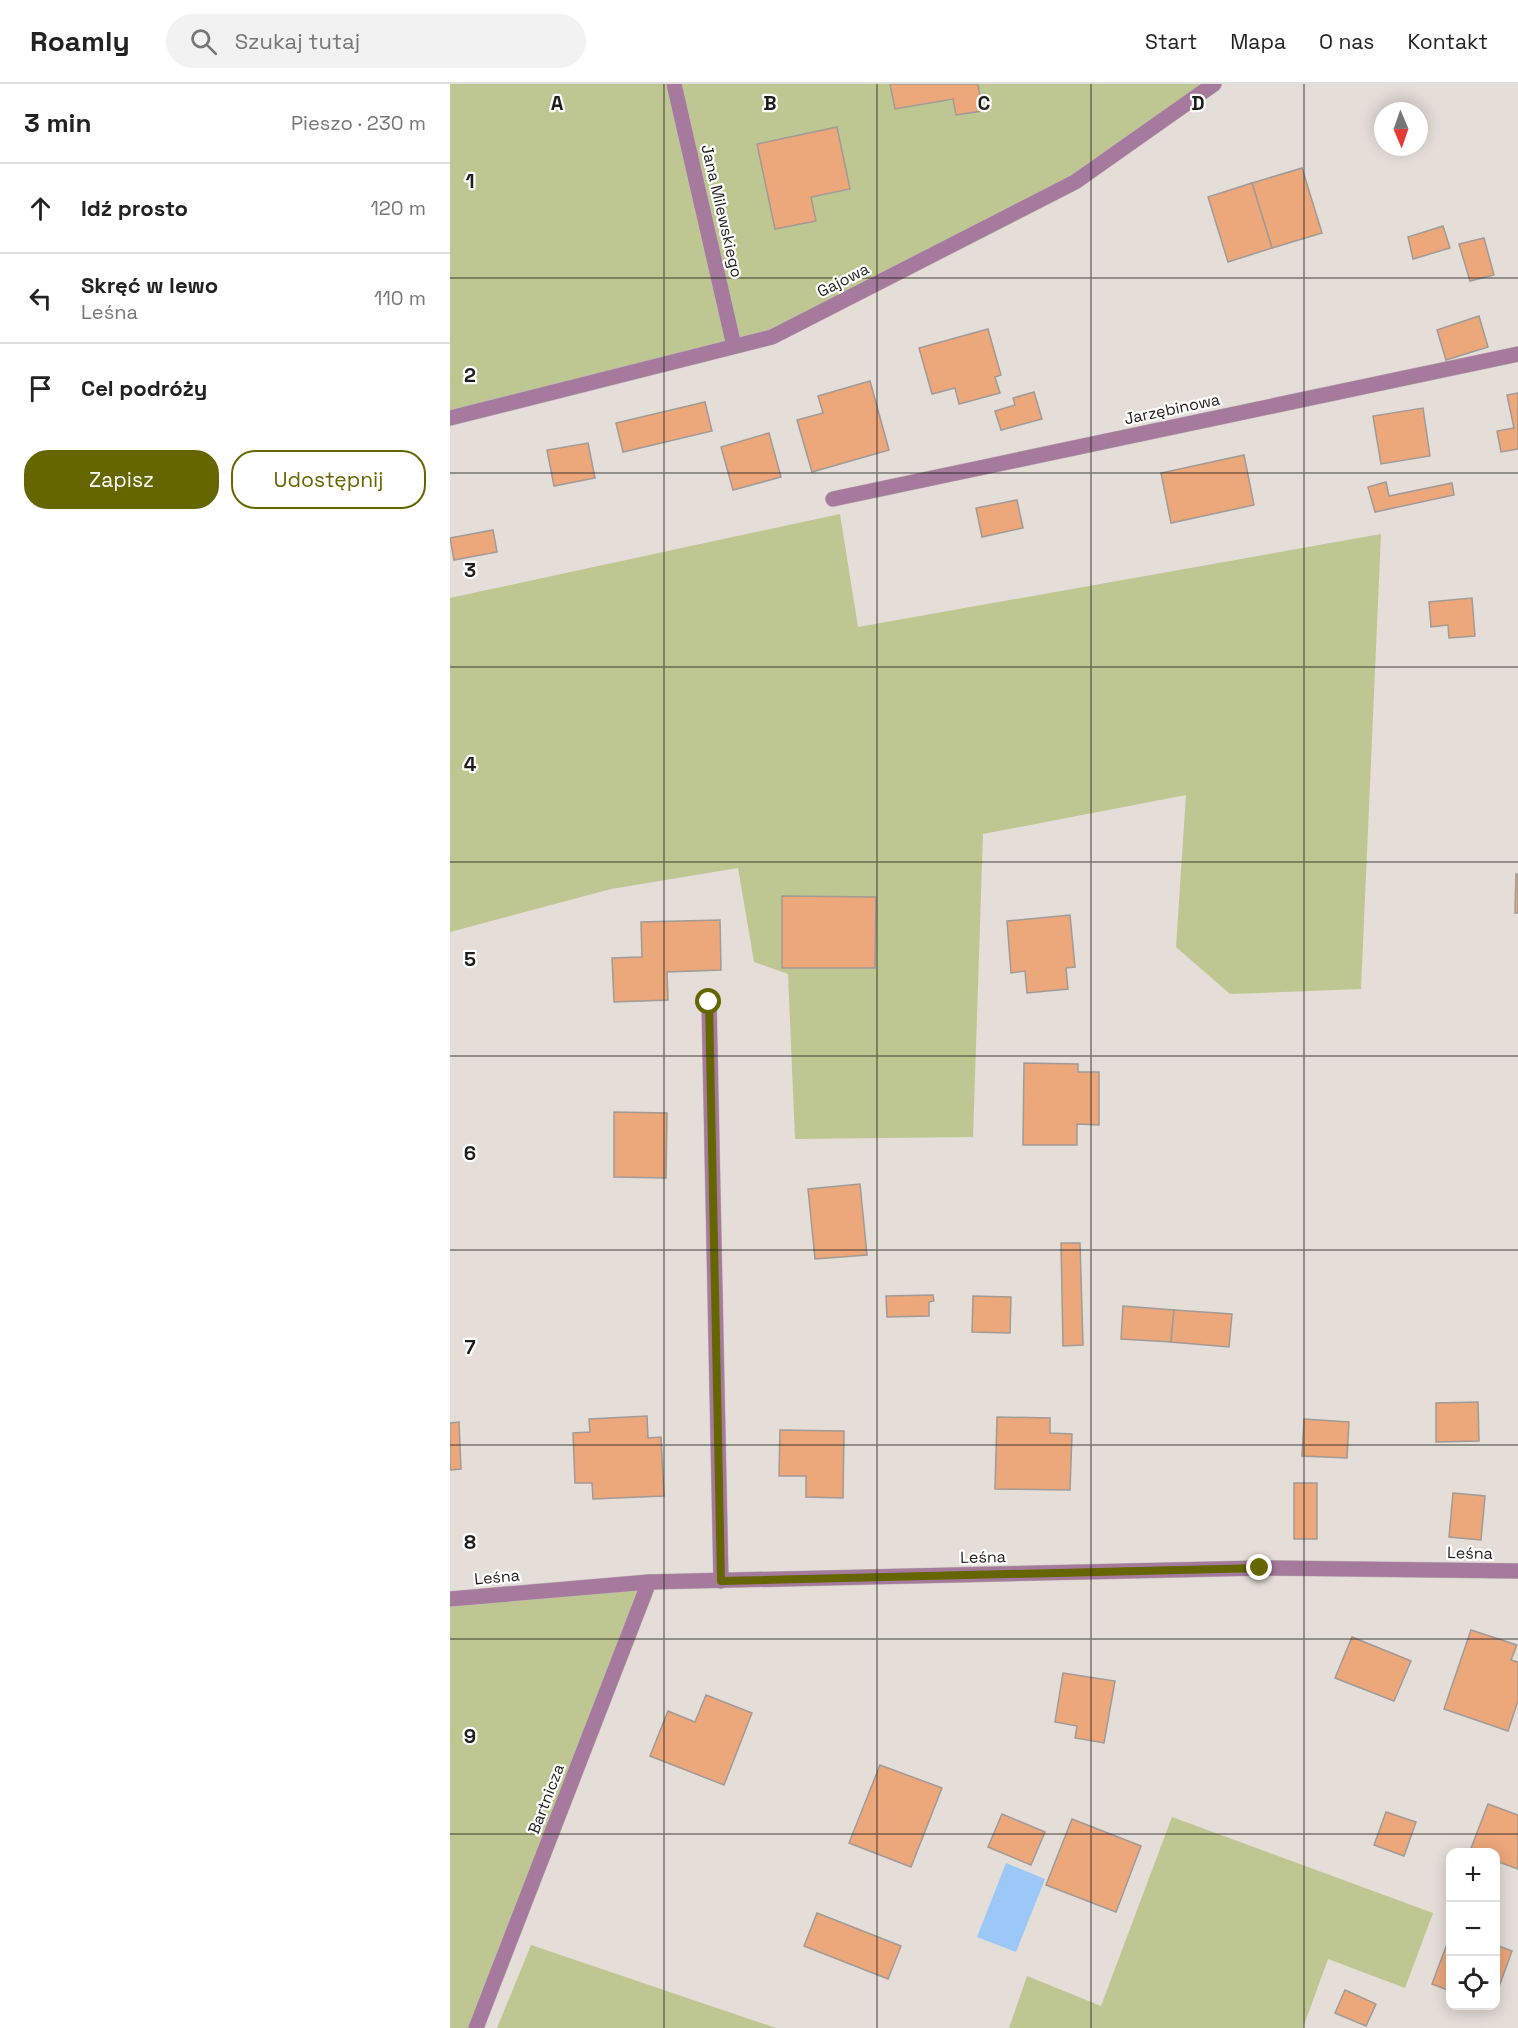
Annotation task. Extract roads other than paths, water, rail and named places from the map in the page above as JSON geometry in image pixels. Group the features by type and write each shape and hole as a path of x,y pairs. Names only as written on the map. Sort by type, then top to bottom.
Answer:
{"street":[{"name":"Jana Milewskiego","path":"674,84 734,346"},
{"name":"Gajowa","path":"450,418 772,337 1075,182 1214,84"},
{"name":"Jarzębinowa","path":"833,500 1518,354"},
{"path":"709,1002 721,1581"},
{"name":"Leśna","path":"450,1599 649,1582 1260,1568 1518,1571"},
{"name":"Bartnicza","path":"476,2028 649,1582"}],"water":[{"path":"1006,1863 1045,1879 1016,1952 977,1937"}]}
